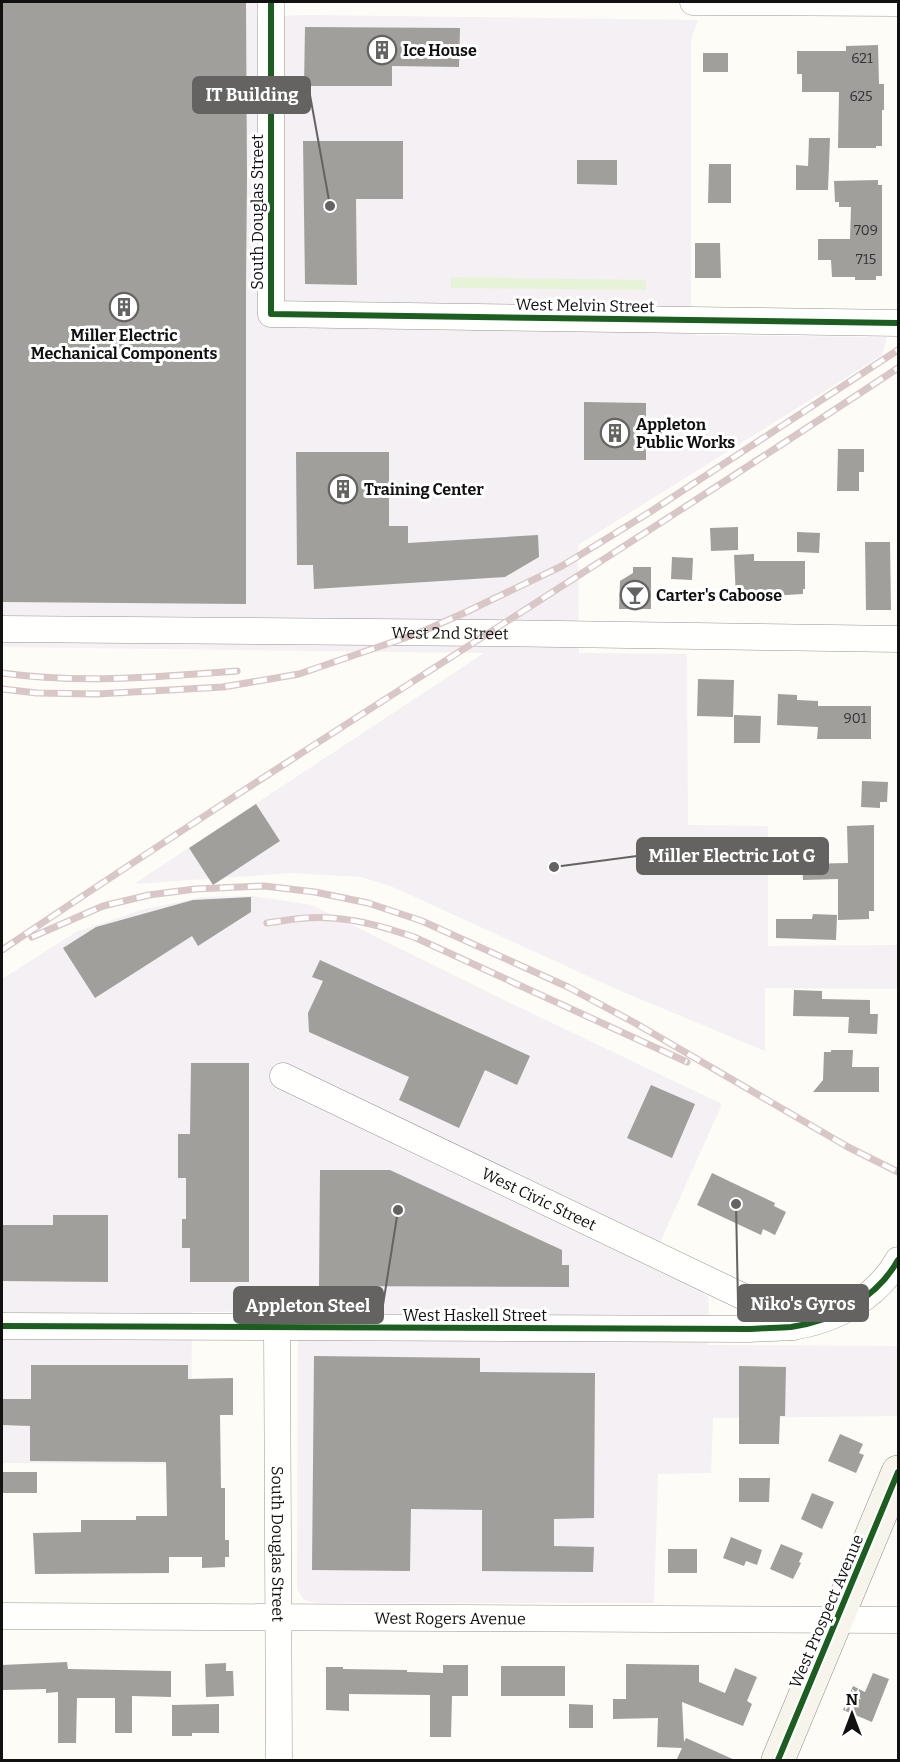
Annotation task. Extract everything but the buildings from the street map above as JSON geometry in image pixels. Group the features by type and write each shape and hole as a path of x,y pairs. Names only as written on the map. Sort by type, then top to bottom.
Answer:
{"main road":[{"name":"West Prospect Avenue","path":"778,1761 898,1472"}],"street":[{"name":"South Douglas Street","path":"271,2 271,314"},
{"path":"693,2 898,3"},
{"name":"West Melvin Street","path":"271,314 898,323"},
{"name":"West 2nd Street","path":"2,629 898,639"},
{"name":"West Civic Street","path":"283,1076 744,1297 793,1326"},
{"name":"West Haskell Street","path":"2,1326 749,1329 793,1326 829,1317 850,1308 875,1289 897,1267"},
{"name":"South Douglas Street","path":"277,1328 279,1761"},
{"name":"West Rogers Avenue","path":"2,1616 898,1620"}],"shaded area":[{"path":"2,2 257,2 257,17 306,15 698,20 691,40 691,302 695,335 887,337 882,355 578,545 579,653 687,654 688,825 768,826 768,946 898,945 898,989 765,988 765,1051 616,989 393,887 361,877 291,873 134,884 484,653 2,647"},
{"path":"253,896 312,905 722,1104 649,1267 700,1290 708,1297 707,1345 898,1346 898,1416 713,1418 711,1473 658,1474 654,1603 318,1603 304,1600 297,1589 298,1311 192,1312 191,1464 2,1463 2,979 76,932 142,910 201,897"}],"green space":[{"path":"451,277 646,280 646,290 451,288"}],"railway":[{"path":"2,689 37,693 97,694 223,687 299,674 419,633 562,566 650,512 898,350"},
{"path":"2,950 225,803 898,368"},
{"path":"2,673 90,679 237,671"},
{"path":"32,937 103,906 149,895 195,889 264,886 315,892 368,903 422,921 568,987 635,1023 848,1147 898,1172"},
{"path":"267,923 308,918 343,919 374,925 414,937 687,1062"}],"cycle path":[{"path":"271,2 271,314 898,323"},
{"path":"2,1326 749,1329 791,1327 823,1319 853,1306 878,1286 898,1260"},
{"path":"778,1760 898,1472"}],"place":[{"name":"Ice House","path":"382,50"},
{"name":"IT Building","path":"330,206"},
{"name":"Miller Electric Mechanical Components","path":"124,307"},
{"name":"Appleton Public Works","path":"615,433"},
{"name":"Training Center","path":"343,489"},
{"name":"Carter's Caboose","path":"635,595"},
{"name":"Miller Electric Lot G","path":"554,867"},
{"name":"Niko's Gyros","path":"736,1204"},
{"name":"Appleton Steel","path":"398,1210"}]}
